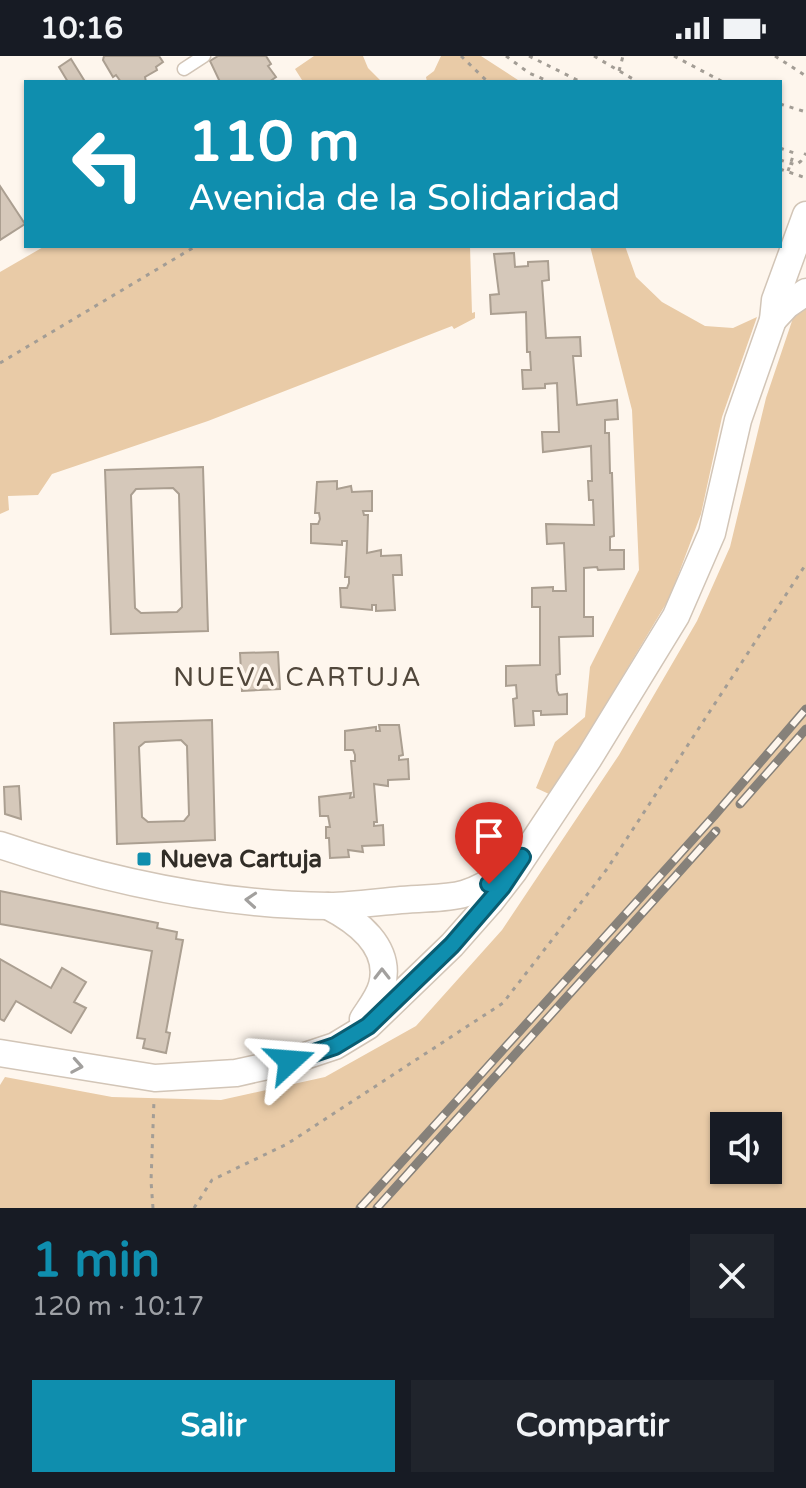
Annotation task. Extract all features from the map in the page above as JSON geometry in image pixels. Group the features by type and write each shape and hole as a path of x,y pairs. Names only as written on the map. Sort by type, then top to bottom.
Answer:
{"main road":[{"path":"0,1053 155,1078 249,1071 301,1058 346,1040 378,1018 452,945 502,887 522,857 656,652 692,582 712,533 738,420 773,320 775,300 806,215"},
{"path":"773,320 806,292"},
{"path":"0,845 91,871 207,896 328,906 457,897 489,884 522,857"},
{"path":"328,906 353,919 368,935 380,952 384,969 376,1000 346,1040"}],"street":[{"path":"184,69 204,56"}],"path":[{"path":"461,56 486,80"},
{"path":"506,56 529,73 545,80"},
{"path":"529,56 577,80"},
{"path":"594,56 635,80"},
{"path":"619,71 623,56"},
{"path":"674,56 719,80"},
{"path":"775,57 806,76"},
{"path":"782,105 806,112"},
{"path":"782,149 794,153 788,171"},
{"path":"782,161 796,165 806,153"},
{"path":"782,170 806,178"},
{"path":"0,363 193,248"},
{"path":"194,1208 212,1180 287,1144 503,1003 607,869 806,564"},
{"path":"153,1208 151,1181 155,1078"}],"shaded area":[{"path":"314,56 363,56 368,68 380,80 302,80 295,69"},
{"path":"441,56 481,56 518,80 427,80"},
{"path":"42,248 470,248 472,313 475,312 475,318 454,329 452,326 208,421 52,474 38,495 8,496 9,510 0,514 0,272"},
{"path":"591,248 626,248 636,277 662,302 705,326 733,328 757,317 722,417 701,514 670,597 566,771 549,794 536,788 555,742 585,717 590,667 639,570 632,410"},
{"path":"806,306 806,1208 0,1208 0,1085 5,1077 112,1097 221,1100 325,1077 416,1026 502,930 619,755 697,621 730,547 766,398 793,318 799,309"}],"building":[{"path":"104,56 159,56 163,62 145,77 146,80 120,80 116,75 113,77 103,60"},
{"path":"218,56 266,56 271,64 268,66 276,77 272,80 219,80 210,61"},
{"path":"71,59 84,80 67,80 59,67"},
{"path":"0,186 24,225 0,240"},
{"path":"514,253 515,267 528,266 528,262 548,261 549,280 542,281 546,338 580,337 581,356 573,356 577,405 617,400 618,419 605,420 612,473 614,536 610,537 610,550 624,550 624,569 584,568 584,617 593,617 593,636 559,637 557,691 559,695 567,694 567,714 541,715 541,711 533,711 534,725 515,726 513,699 517,698 516,685 506,686 506,666 540,665 540,607 532,607 532,588 553,587 553,591 566,591 564,543 547,544 546,524 594,525 588,481 592,481 591,446 543,452 542,432 559,432 557,383 545,384 545,388 523,389 522,370 531,370 530,352 527,352 526,312 491,314 490,295 499,294 494,254"},
{"path":"203,467 208,631 111,634 105,470","holes":["173,488 179,494 182,607 177,612 141,613 135,608 131,495 136,489"]},
{"path":"337,481 337,489 351,486 352,492 372,491 372,511 363,511 364,515 368,515 367,553 381,550 381,556 401,555 402,575 393,575 395,610 376,611 376,605 372,605 372,610 341,607 340,588 347,588 349,583 349,577 345,577 347,541 342,541 342,545 311,543 311,524 318,524 320,519 319,513 315,513 317,482"},
{"path":"278,652 280,689 242,691 240,653"},
{"path":"212,720 215,840 117,844 114,723","holes":["181,740 187,746 189,815 184,821 148,822 142,817 139,747 145,742"]},
{"path":"379,725 399,725 403,755 399,756 399,760 408,759 409,779 388,780 388,786 374,784 377,822 374,826 383,825 384,845 362,846 363,852 348,850 349,857 330,858 329,838 326,838 329,821 328,816 320,816 319,797 351,793 350,798 354,797 351,761 355,761 355,755 353,750 345,750 345,731 376,727 376,731 380,731"},
{"path":"19,786 21,819 5,814 4,787"},
{"path":"0,891 158,923 157,928 177,932 176,939 183,940 166,1032 170,1033 166,1053 143,1048 145,1039 137,1038 152,951 0,924"},
{"path":"0,959 51,988 62,968 86,982 74,1002 86,1008 71,1033 16,1001 4,1021 0,1019"}],"railway":[{"path":"360,1208 714,816 806,709"},
{"path":"740,804 806,729"},
{"path":"377,1208 716,831"}],"place":[{"name":"Nueva Cartuja","path":"144,859"}],"district":[{"name":"NUEVA CARTUJA","path":"298,677"}],"route":[{"path":"290,1061 335,1046 368,1026 388,1009 490,902 522,857 489,884"}]}
